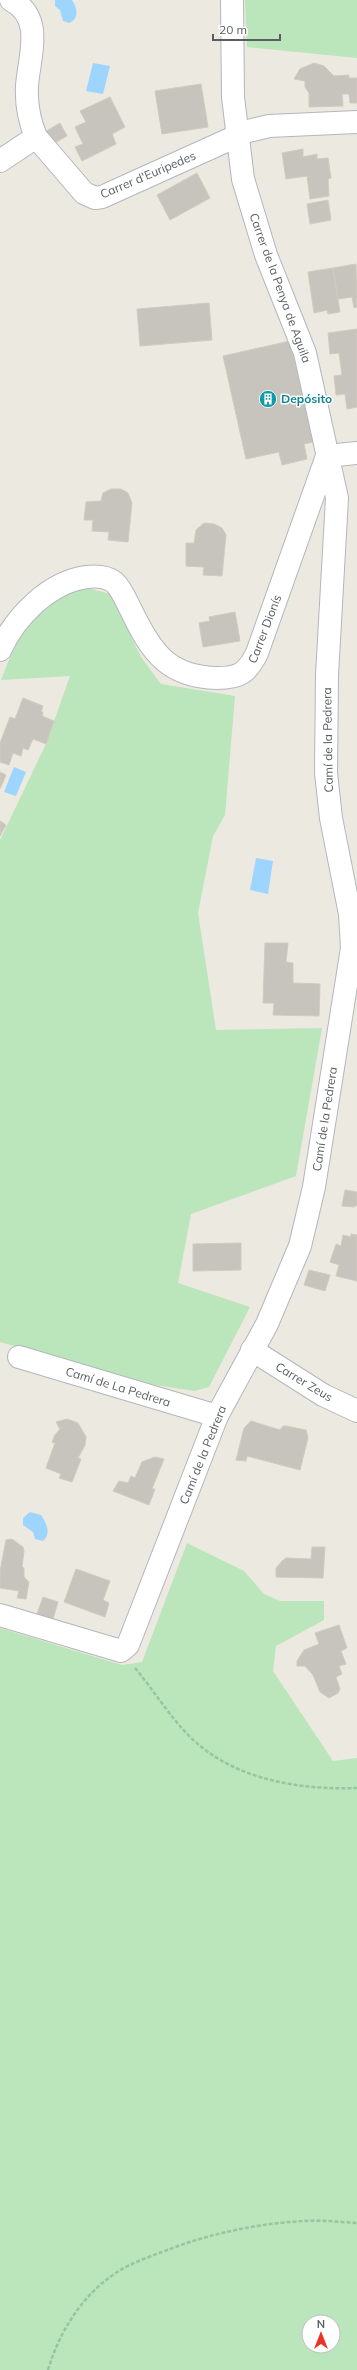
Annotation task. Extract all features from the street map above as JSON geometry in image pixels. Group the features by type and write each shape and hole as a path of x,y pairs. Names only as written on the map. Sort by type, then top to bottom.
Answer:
{"street":[{"name":"Carrer d'Euripedes","path":"11,0 26,10 32,26 27,101 28,117 36,137 84,193 95,198 102,197 248,131 269,126 357,122"},
{"name":"Carrer de la Penya de Aguila","path":"232,0 232,97 243,179 266,255 305,353 327,456"},
{"path":"0,161 36,137"},
{"path":"327,456 357,453"},
{"name":"Carrer Dionís","path":"0,650 13,626 39,599 69,581 94,576 113,581 121,590 149,645 163,661 192,676 227,678 238,676 250,668 257,653 327,456"},
{"name":"Camí de la Pedrera","path":"121,1651 128,1645 132,1636 217,1416 267,1324 300,1246 314,1187 352,948 348,856 331,818 326,773 327,675 337,498 327,456"},
{"name":"Carrer Zeus","path":"252,1350 323,1395 357,1411"},
{"name":"Camí de La Pedrera","path":"18,1357 217,1416"},
{"path":"0,1615 121,1651"}],"path":[{"path":"121,1651 185,1730 200,1745 241,1770 290,1784 325,1788 357,1788"},
{"path":"48,2370 62,2334 77,2309 97,2288 123,2269 147,2257 203,2237 238,2229 306,2221 357,2223"}],"green space":[{"path":"245,0 357,0 357,58 247,47"},
{"path":"84,587 110,594 141,657 161,684 235,696 225,815 213,836 198,913 216,1030 322,1028 296,1176 191,1214 178,1283 250,1307 209,1387 195,1391 155,1385 0,1342 0,840 46,744 70,676 1,680 18,637 40,614 65,594"},
{"path":"187,1543 244,1571 264,1594 280,1601 324,1601 324,1620 276,1646 273,1671 333,1761 357,1758 357,2370 0,2370 0,1628 122,1665 142,1662"}],"water":[{"path":"55,0 72,0 76,10 75,19 69,23 63,21 60,10 55,6"},
{"path":"93,63 110,66 103,94 86,91"},
{"path":"14,767 26,772 16,796 4,792"},
{"path":"256,858 273,861 268,894 250,890"},
{"path":"30,1512 41,1515 45,1521 48,1532 43,1541 35,1539 33,1532 23,1525 23,1518"}],"building":[{"path":"314,63 324,66 334,76 349,75 349,78 357,78 357,103 350,103 349,94 342,94 343,106 309,107 309,93 305,87 305,81 294,79 300,69"},
{"path":"201,84 208,127 162,134 155,91"},
{"path":"110,97 125,127 112,134 116,144 82,161 75,147 83,144 75,127 86,122 80,111"},
{"path":"60,123 67,136 51,145 43,133"},
{"path":"303,149 303,157 317,154 317,159 328,158 331,178 328,179 329,196 310,199 307,176 286,179 282,153"},
{"path":"197,173 210,198 170,220 157,195"},
{"path":"328,200 331,220 310,224 307,204"},
{"path":"356,264 357,307 354,308 352,297 338,299 333,268"},
{"path":"333,268 340,312 328,314 327,310 314,313 308,272"},
{"path":"209,303 212,340 140,346 137,309"},
{"path":"357,329 357,407 347,409 345,394 336,395 334,376 342,375 339,353 330,354 328,333"},
{"name":"Depósito","path":"290,341 313,442 304,444 307,459 282,465 279,452 246,459 223,356"},
{"path":"111,489 121,489 128,493 132,503 128,542 108,540 109,532 92,531 93,520 84,520 86,502 101,501 103,493"},
{"path":"204,523 214,524 222,528 226,535 222,576 203,575 204,567 186,566 186,543 194,543 196,530"},
{"path":"235,612 240,641 203,647 199,623 210,621 209,617"},
{"path":"23,698 43,706 41,712 43,712 42,716 54,721 46,744 33,739 28,750 23,748 21,756 13,753 9,765 0,762 0,743 10,717 15,719"},
{"path":"0,772 6,775 0,789"},
{"path":"0,821 6,825 0,836"},
{"path":"265,943 288,943 286,962 293,963 293,983 320,984 319,1016 273,1015 274,1003 263,1003"},
{"path":"345,1190 357,1192 357,1205 354,1207 342,1206"},
{"path":"351,1234 357,1235 357,1281 336,1276 339,1265 330,1262 336,1244 341,1246 343,1235 351,1237"},
{"path":"241,1243 241,1270 193,1271 193,1244"},
{"path":"309,1270 330,1275 325,1291 304,1285"},
{"path":"67,1419 78,1423 86,1437 85,1445 78,1458 81,1459 72,1482 59,1478 61,1474 46,1468 55,1443 52,1442 60,1429 56,1422"},
{"path":"251,1421 280,1430 283,1426 286,1426 306,1430 308,1438 300,1470 247,1456 246,1461 236,1460 244,1428"},
{"path":"155,1457 164,1459 152,1489 155,1489 149,1505 113,1491 119,1481 128,1483 131,1476 135,1478 142,1462"},
{"path":"12,1539 23,1547 24,1551 22,1567 24,1568 24,1577 29,1582 26,1599 17,1598 19,1591 0,1588 0,1571 6,1540"},
{"path":"312,1547 325,1547 323,1578 276,1577 276,1568 286,1558 311,1559"},
{"path":"76,1569 110,1581 103,1600 109,1603 105,1617 64,1602"},
{"path":"43,1597 58,1602 53,1619 37,1614"},
{"path":"339,1625 347,1648 341,1651 346,1664 339,1666 342,1674 336,1677 340,1689 338,1693 329,1698 320,1692 313,1675 305,1666 297,1666 297,1661 304,1650 319,1644 315,1633"}],"place":[{"name":"Depósito","path":"268,399"}]}
